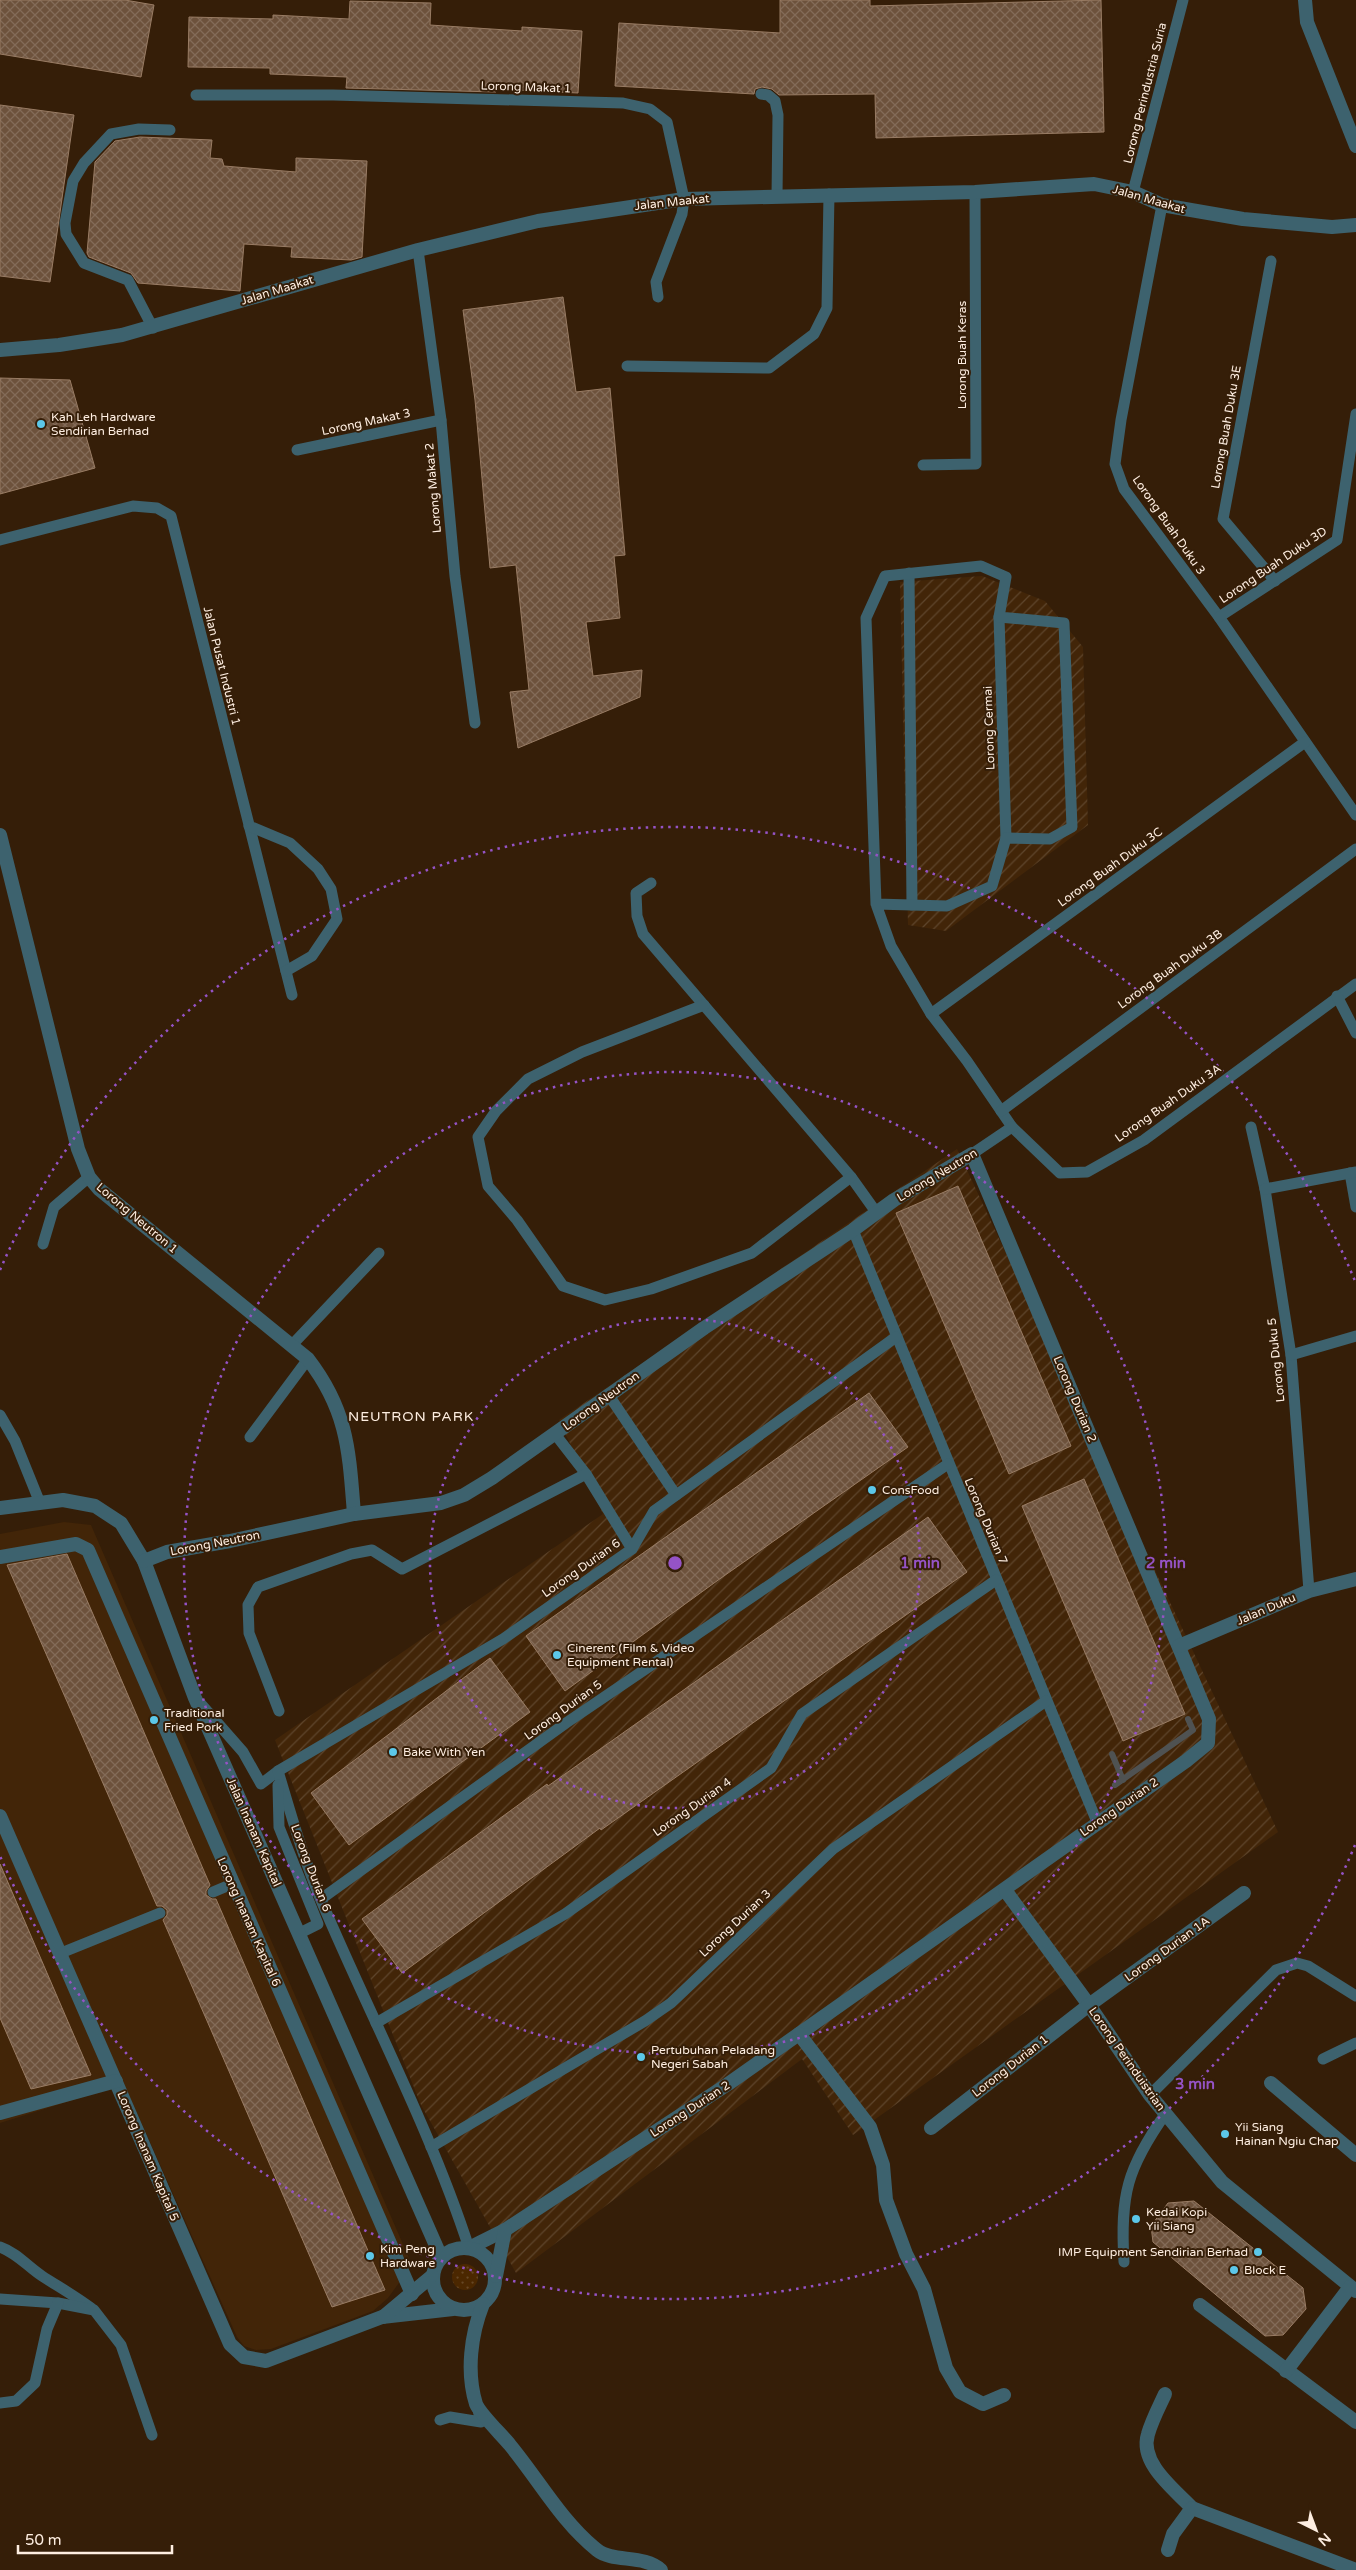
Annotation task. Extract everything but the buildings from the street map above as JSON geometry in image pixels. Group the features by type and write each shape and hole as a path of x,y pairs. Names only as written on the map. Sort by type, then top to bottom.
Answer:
{"street":[{"path":"1305,0 1306,22 1356,146"},
{"name":"Jalan Maakat","path":"0,350 60,345 153,328 328,274 418,250 538,222 684,199 829,194 975,192 1094,184 1133,192 1162,205 1243,219 1332,227 1356,225"},
{"name":"Lorong Neutron 1","path":"0,835 78,1149 89,1177 99,1188 308,1359 330,1391 348,1440 354,1514"},
{"name":"Lorong Neutron","path":"144,1561 167,1552 230,1541 354,1514 441,1504 464,1495 555,1434 608,1394 853,1230 876,1212 972,1154"},
{"name":"Lorong Durian 2","path":"469,2248 505,2230 728,2084 1005,1890 1097,1822 1186,1761 1208,1743 1209,1719 972,1154"},
{"name":"Jalan Inanam Kapital","path":"0,1508 63,1500 95,1506 121,1522 144,1561 196,1698 298,1934 442,2257"},
{"name":"Lorong Inanam Kapital 6","path":"0,1557 76,1544 88,1550 412,2294"},
{"name":"Jalan Duku","path":"1179,1646 1309,1591 1356,1578"},
{"name":"Lorong Inanam Kapital 5","path":"0,1816 62,1954 230,2344 244,2357 266,2361 382,2317 453,2309"},
{"name":"Lorong Perinduistrian","path":"1005,1890 1089,2005 1150,2094 1222,2182 1353,2289"},
{"name":"Lorong Durian 1A","path":"1089,2005 1244,1893"},
{"name":"Lorong Durian 1","path":"931,2128 1089,2005"},
{"path":"800,2034 870,2127 883,2165 886,2200 906,2254 924,2289 946,2368 960,2392 983,2404 1004,2395"},
{"path":"0,2113 116,2081"},
{"path":"1271,2083 1356,2155"},
{"path":"505,2230 494,2286 490,2296 483,2304 475,2323 471,2358 477,2406 531,2471 553,2505 598,2551 640,2560 661,2570"},
{"path":"483,2304 474,2309 453,2309 437,2296 432,2276 442,2257 459,2248 469,2248 479,2252 492,2266 494,2286"},
{"name":"Lorong Inanam Kapital 5","path":"382,2317 432,2276"},
{"path":"1286,2370 1353,2289"},
{"path":"1200,2305 1356,2422"},
{"path":"1165,2394 1148,2434 1146,2446 1148,2458 1192,2508 1356,2570"},
{"path":"1168,2550 1173,2534 1192,2508"}],"lane":[{"name":"Lorong Perindustria Suria","path":"1133,192 1183,0"},
{"path":"761,94 768,95 775,101 778,115 777,196"},
{"name":"Lorong Makat 1","path":"196,95 333,95 614,103 650,109 667,122 684,199 682,214 656,282 658,297"},
{"path":"153,328 128,280 84,263 66,234 65,223 73,181 84,163 111,134 139,129 170,130"},
{"name":"Lorong Buah Keras","path":"923,465 976,464 975,192"},
{"path":"627,366 769,368 814,334 827,308 829,194"},
{"name":"Lorong Buah Duku 3","path":"1162,205 1121,420 1115,464 1124,489 1219,617 1356,815"},
{"name":"Lorong Makat 2","path":"418,250 440,420 455,576 476,723"},
{"name":"Lorong Buah Duku 3E","path":"1270,261 1223,519 1275,581"},
{"name":"Lorong Buah Duku 3D","path":"1219,617 1338,540 1356,414"},
{"name":"Lorong Makat 3","path":"297,450 440,420"},
{"name":"Jalan Pusat Industri 1","path":"0,540 133,506 157,508 170,516 292,995"},
{"name":"Lorong Cermai","path":"876,904 948,906 992,886 1006,838 999,618 1006,577 981,566 909,573"},
{"path":"909,573 912,905"},
{"name":"Lorong Buah Duku 3A","path":"909,573 885,576 866,618 876,904 891,946 931,1014 1012,1127 1060,1173 1087,1172 1144,1140 1337,996 1356,984"},
{"path":"999,618 1064,623 1072,827 1050,838 1006,838"},
{"name":"Lorong Buah Duku 3C","path":"931,1014 1305,742"},
{"path":"249,826 290,843 318,869 331,889 337,919 312,956 286,971"},
{"name":"Lorong Buah Duku 3B","path":"1001,1111 1356,849"},
{"path":"651,882 636,893 637,916 643,934 851,1177 876,1212"},
{"path":"1337,996 1356,1033"},
{"path":"704,1005 582,1052 528,1080 496,1111 478,1137 488,1186 517,1220 563,1286 605,1300 651,1289 752,1253 851,1177"},
{"name":"Lorong Neutron","path":"972,1154 1012,1127"},
{"name":"Lorong Duku 5","path":"1251,1127 1265,1189 1291,1355 1309,1591"},
{"path":"1265,1189 1353,1172 1356,1207"},
{"path":"43,1244 54,1207 89,1177"},
{"name":"Lorong Durian 7","path":"853,1230 1097,1822"},
{"path":"292,1345 379,1254"},
{"path":"1291,1355 1356,1336"},
{"name":"Lorong Durian 6","path":"196,1698 243,1752 261,1784 278,1770 503,1639 632,1549 654,1511 896,1337"},
{"path":"250,1437 308,1359"},
{"path":"608,1394 676,1494"},
{"path":"0,1415 15,1441 40,1503"},
{"path":"555,1434 586,1474 632,1549"},
{"name":"Lorong Durian 5","path":"321,1899 575,1718 948,1464"},
{"path":"279,1712 249,1633 248,1605 258,1587 351,1554 372,1550 402,1569 586,1474"},
{"name":"Lorong Durian 4","path":"376,2023 565,1914 771,1768 802,1714 996,1580"},
{"name":"Lorong Durian 3","path":"431,2147 645,2021 670,2003 833,1849 1046,1701"},
{"path":"278,1770 301,1844 321,1899 431,2147 469,2248"},
{"name":"Lorong Durian 6","path":"278,1770 279,1827 318,1924 298,1934"},
{"path":"213,1892 232,1884"},
{"path":"62,1954 160,1913"},
{"path":"1150,2094 1276,1970 1297,1963 1308,1966 1356,1996"},
{"path":"1323,2059 1356,2043"},
{"path":"1124,2262 1122,2221 1128,2182 1146,2141 1166,2113"},
{"path":"0,2247 11,2251 42,2276 71,2292 94,2310 121,2344 152,2435"},
{"path":"0,2299 58,2303 94,2310"},
{"path":"0,2403 16,2401 35,2383 47,2329 58,2303"},
{"path":"440,2420 450,2417 481,2422 477,2406"}],"shaded area":[{"path":"982,576 1045,601 1083,647 1088,825 946,931 908,925 900,582"},
{"path":"957,1149 1278,1832 853,2135 802,2059 516,2273 421,2105 275,1740 603,1514 559,1420"},
{"path":"64,1522 91,1525 412,2265 388,2298 373,2311 271,2349 256,2350 244,2346 237,2337 124,2084 0,2123 0,1534"},
{"path":"465,2264 474,2268 478,2277 474,2286 465,2290 456,2286 452,2277 456,2268"}],"waterway":[{"path":"1115,1785 1193,1730 1188,1719"},
{"path":"1112,1754 1123,1780"}],"place":[{"name":"Kah Leh Hardware Sendirian Berhad","path":"41,424"},
{"name":"ConsFood","path":"872,1490"},
{"name":"Cinerent (Film & Video Equipment Rental)","path":"557,1655"},
{"name":"Traditional Fried Pork","path":"154,1720"},
{"name":"Bake With Yen","path":"393,1752"},
{"name":"Pertubuhan Peladang Negeri Sabah","path":"641,2057"},
{"name":"Yii Siang Hainan Ngiu Chap","path":"1225,2134"},
{"name":"Kedai Kopi Yii Siang","path":"1136,2219"},
{"name":"IMP Equipment Sendirian Berhad","path":"1258,2252"},
{"name":"Kim Peng Hardware","path":"370,2256"},
{"name":"Block E","path":"1234,2270"}],"district":[{"name":"NEUTRON PARK","path":"411,1416"}]}
